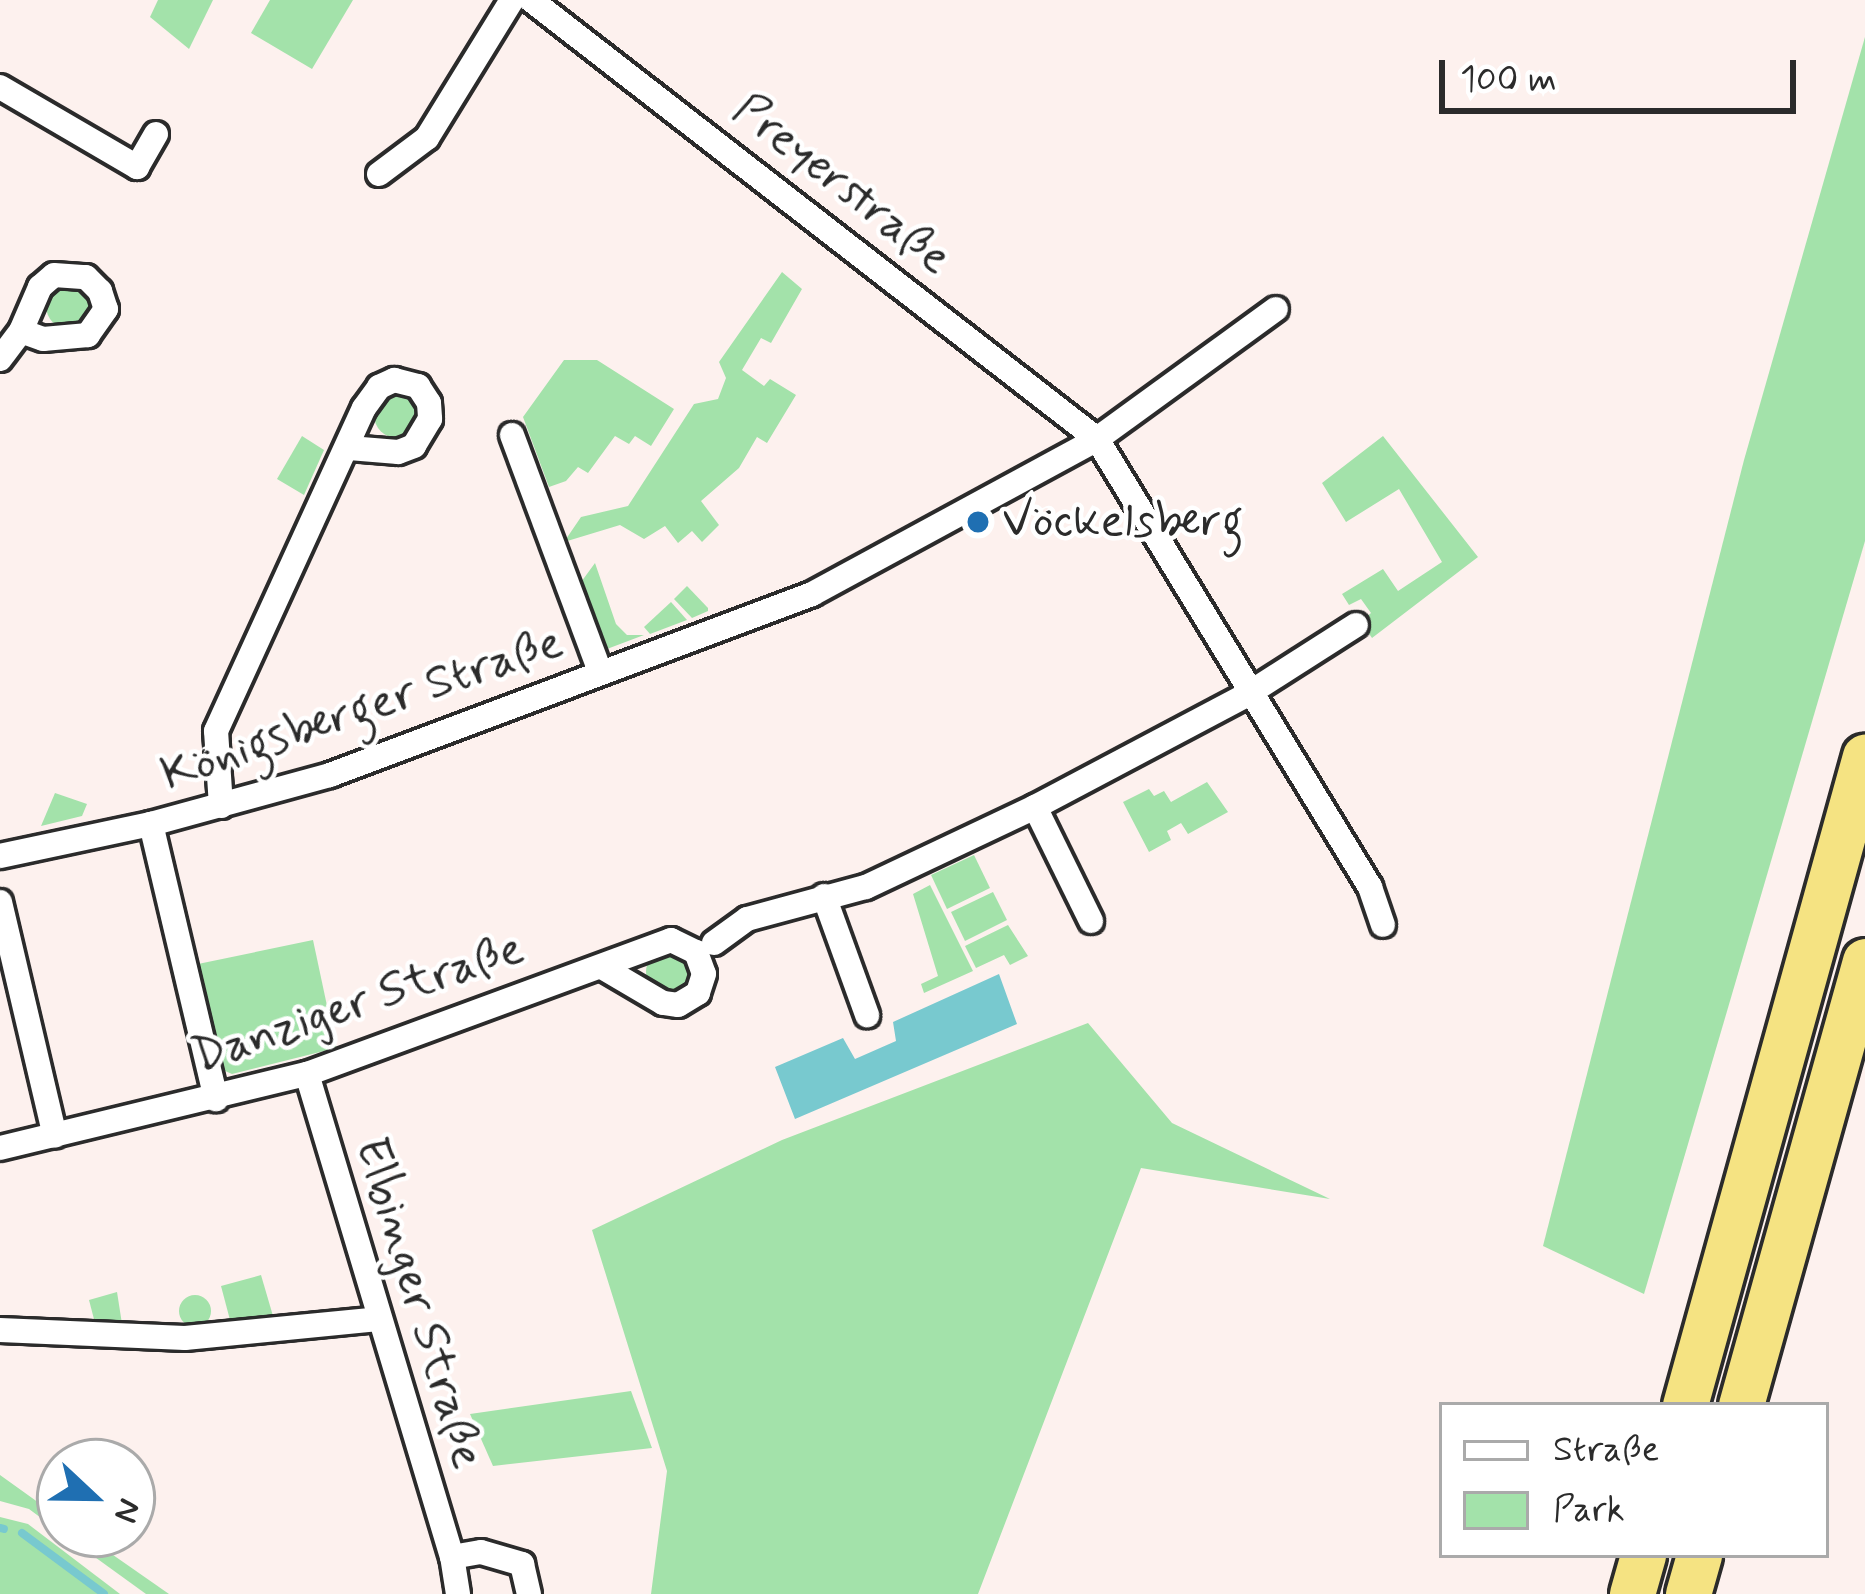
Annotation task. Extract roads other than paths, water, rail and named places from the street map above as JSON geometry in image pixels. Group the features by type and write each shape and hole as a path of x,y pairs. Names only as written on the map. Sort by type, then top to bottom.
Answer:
{"highway":[{"path":"1686,1402 1865,756"},
{"path":"1742,1402 1865,961"},
{"path":"1632,1594 1642,1558"},
{"path":"1688,1594 1698,1558"}],"street":[{"path":"379,174 428,138 512,0"},
{"name":"Preyerstraße","path":"531,0 1097,439"},
{"path":"0,87 137,167 155,134"},
{"name":"Königsberger Straße","path":"0,856 151,824 330,775 812,594 1097,439 1276,309"},
{"path":"0,359 21,331"},
{"name":"Königsberger Straße","path":"512,435 600,672"},
{"path":"1097,439 1248,694 1370,887 1383,925"},
{"path":"221,806 216,731 350,448"},
{"path":"714,943 747,919 866,887 1035,807 1248,694 1356,625"},
{"path":"1035,807 1091,921"},
{"name":"Königsberger Straße","path":"151,824 216,1099"},
{"path":"824,896 867,1015"},
{"path":"0,902 55,1136"},
{"name":"Danziger Straße","path":"0,1148 307,1074 502,998 602,967"},
{"name":"Elbinger Straße","path":"307,1074 452,1557 458,1594"},
{"path":"0,1330 201,1338 378,1319"},
{"path":"452,1557 481,1552 512,1558 528,1574 529,1594"}],"water":[{"path":"999,974 1017,1024 795,1119 775,1067 843,1038 855,1059 896,1041 893,1022"}],"waterway":[{"path":"0,1528 4,1529"},
{"path":"22,1533 104,1594"}],"place":[{"name":"Vöckelsberg","path":"978,522"}]}
